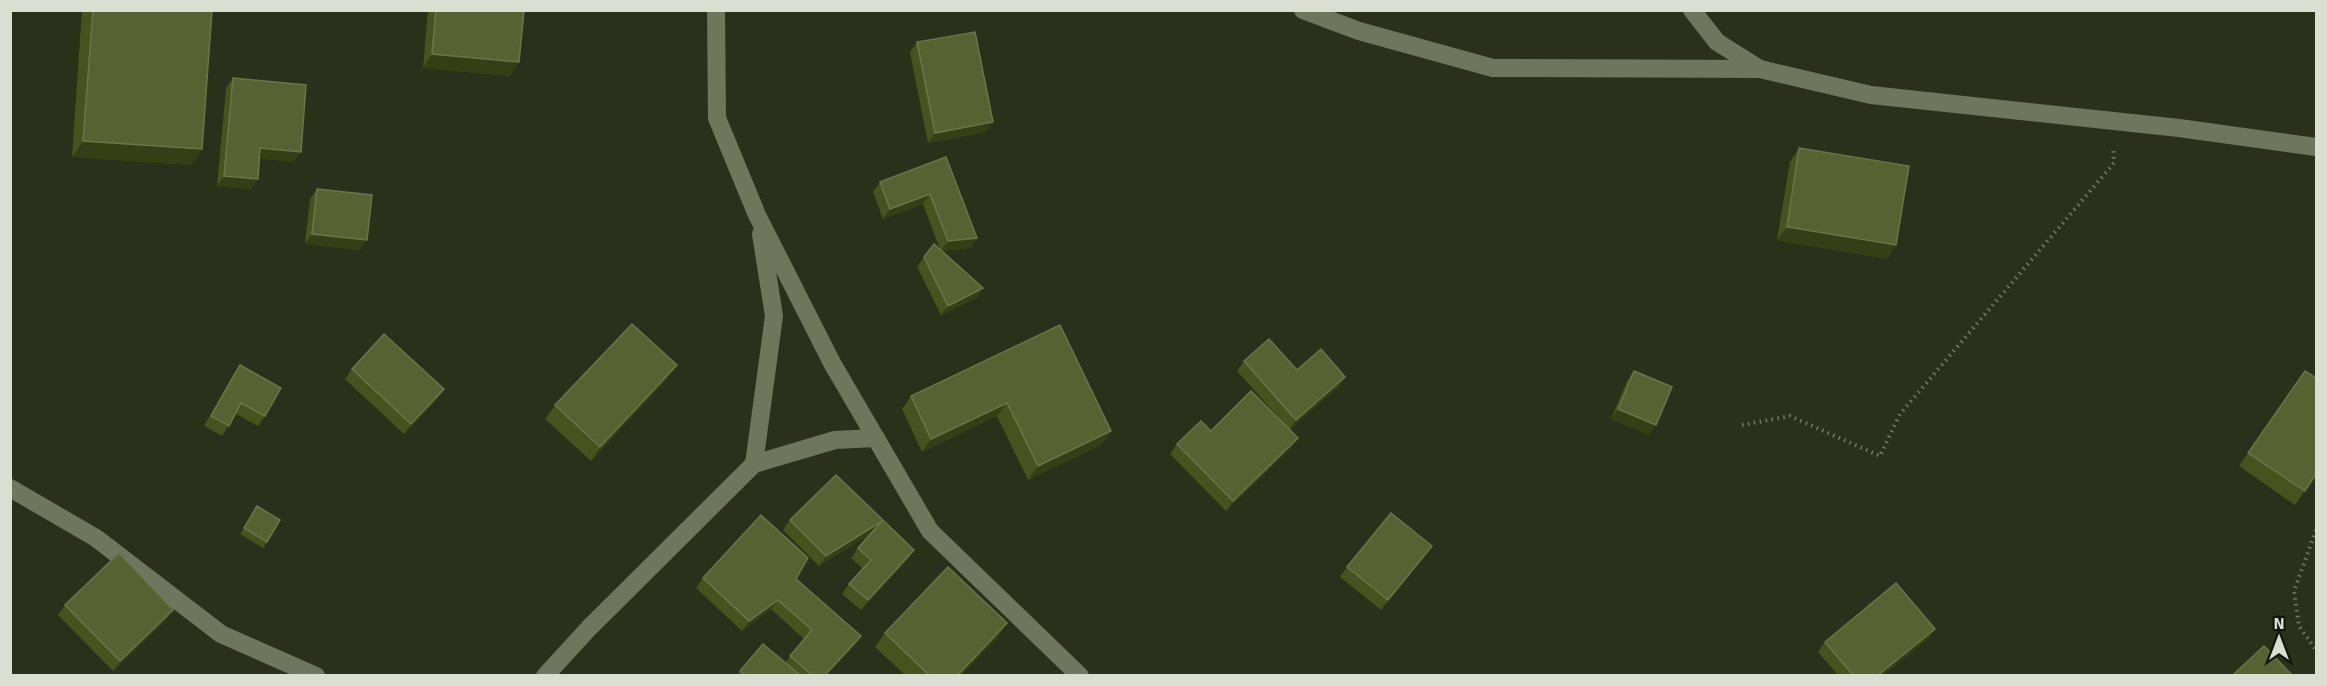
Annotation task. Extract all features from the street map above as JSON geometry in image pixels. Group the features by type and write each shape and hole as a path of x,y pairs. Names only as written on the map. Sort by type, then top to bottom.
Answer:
{"street":[{"path":"716,10 717,118 758,215 832,363 930,531 1080,675"},
{"path":"1303,10 1359,31 1493,68 1760,69 1871,95 2110,120 2316,147"},
{"path":"1692,10 1717,42 1760,69"},
{"path":"754,464 774,316 758,215"},
{"path":"545,675 589,628 754,464 835,440 876,438"},
{"path":"10,488 96,538 221,634 315,675"}],"path":[{"path":"1742,425 1790,416 1880,456 1900,414 2114,164 2110,120"},
{"path":"2316,530 2294,591 2299,626 2316,650"}],"building":[{"path":"93,10 212,10 202,149 83,141"},
{"path":"436,10 524,10 519,62 432,54"},
{"path":"975,32 993,122 935,133 917,42"},
{"path":"233,78 306,85 301,152 260,148 258,179 224,176"},
{"path":"1799,148 1909,166 1896,245 1787,227"},
{"path":"946,157 977,238 948,241 930,194 890,209 880,182"},
{"path":"317,189 372,195 367,240 312,234"},
{"path":"934,244 983,288 948,306 924,257"},
{"path":"632,324 677,365 600,447 555,405"},
{"path":"1060,325 1111,431 1038,466 1007,403 931,439 911,396"},
{"path":"384,334 444,389 411,424 352,369"},
{"path":"1269,339 1297,370 1321,349 1345,377 1296,420 1244,361"},
{"path":"240,365 281,388 265,416 241,403 229,426 211,416"},
{"path":"1634,371 1672,387 1656,425 1618,409"},
{"path":"2305,371 2316,378 2316,474 2305,491 2248,453"},
{"path":"1251,391 1298,438 1233,501 1177,444 1201,421 1211,431"},
{"path":"836,475 914,550 868,600 849,584 871,560 858,548 882,521 826,556 790,520"},
{"path":"257,506 280,520 267,542 244,528"},
{"path":"1391,513 1432,546 1388,600 1347,567"},
{"path":"761,515 808,558 796,579 861,636 825,675 812,675 790,656 812,630 778,600 749,621 703,578"},
{"path":"119,553 173,610 120,661 65,605"},
{"path":"948,567 1007,623 958,675 929,675 885,633"},
{"path":"1896,583 1935,629 1878,675 1853,675 1825,642"},
{"path":"763,644 800,675 745,675 740,671"},
{"path":"2264,646 2292,675 2233,675"}]}
